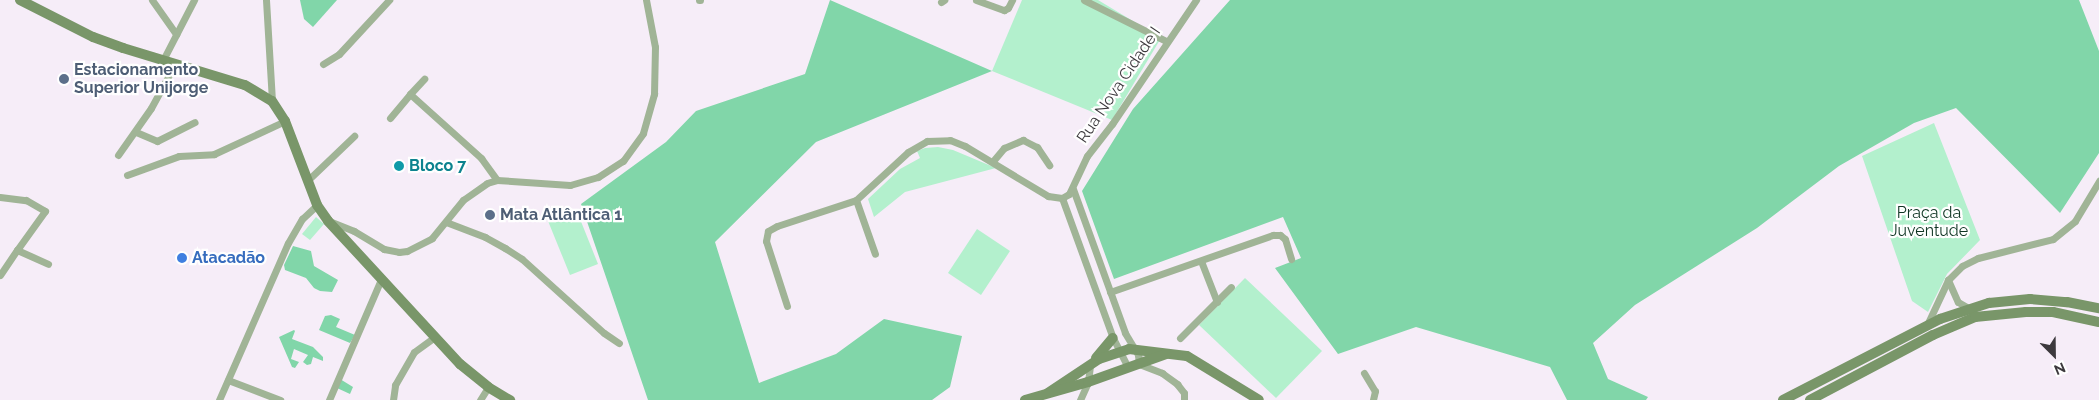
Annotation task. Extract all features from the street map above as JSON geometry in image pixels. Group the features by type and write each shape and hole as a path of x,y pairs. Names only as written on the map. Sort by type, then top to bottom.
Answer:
{"main road":[{"path":"20,0 93,37 245,85 272,102 285,122 317,205 328,221 433,338 472,375 510,400"},
{"path":"1783,400 1927,325 1989,303 2030,299 2067,302 2099,308"},
{"path":"1810,400 1933,335 1975,317 2053,312 2099,322"},
{"path":"1090,365 1113,338"},
{"path":"1048,393 1090,365 1118,350 1134,349 1187,356 1259,400"},
{"path":"1025,400 1088,382 1167,354"}],"street":[{"path":"152,0 176,34"},
{"path":"163,60 194,0"},
{"path":"266,0 272,102"},
{"path":"323,64 339,54 389,0"},
{"path":"328,221 354,231 384,249 399,252 424,244 473,191 497,180 553,185 582,182 611,170 623,161 634,148 649,117 654,94 654,47 646,0"},
{"path":"976,0 1004,10 1008,8 1012,0"},
{"path":"1084,0 1098,3 1166,40"},
{"name":"Rua Nova Cidade I","path":"1062,198 1073,189 1084,161 1112,124 1166,40 1196,0"},
{"path":"118,156 136,132 175,64"},
{"path":"390,118 424,79"},
{"path":"410,94 481,158 497,180"},
{"path":"136,132 148,139 157,140 195,122"},
{"path":"126,175 179,156 214,154 285,122"},
{"path":"308,180 354,136"},
{"path":"787,306 766,241 768,231 777,226 856,200 908,152 927,141 950,140 993,161 1043,194 1062,198 1113,338 1128,367"},
{"path":"993,161 1004,148 1023,140 1037,147 1049,165"},
{"path":"1927,325 1948,280 1969,261 2044,243 2062,234 2075,221 2099,181"},
{"path":"1073,189 1106,283 1125,333 1139,358 1139,364 1162,373 1177,384 1184,393 1184,400"},
{"path":"0,197 26,200 45,211 0,275"},
{"path":"856,200 874,254"},
{"path":"220,400 288,243 302,219 317,205"},
{"path":"446,222 485,237 511,252 604,333 619,343"},
{"path":"1110,292 1273,234 1280,235 1285,239 1291,259"},
{"path":"17,250 48,264"},
{"path":"1201,261 1217,302"},
{"path":"329,400 381,279"},
{"path":"1948,280 1958,302 1970,309"},
{"path":"1096,287 1106,283"},
{"path":"1180,338 1231,287"},
{"path":"1113,338 1125,333"},
{"path":"393,400 395,386 414,352 433,338"},
{"path":"1080,400 1088,382 1090,365"},
{"path":"1364,373 1375,392 1373,400"},
{"path":"228,380 280,400"},
{"path":"480,400 488,386"}],"green space":[{"path":"300,0 337,0 313,27 304,19"},
{"path":"830,0 992,71 816,142 715,242 759,383 836,354 884,319 962,336 950,387 932,400 648,400 581,204 666,142 696,111 805,74"},
{"path":"1022,0 1098,0 1161,38 1112,120 992,71"},
{"path":"1230,0 2079,0 2099,51 2099,153 2060,213 1956,108 1914,123 1839,166 1757,228 1635,305 1593,343 1608,379 1648,397 1646,400 1567,400 1550,367 1416,327 1338,354 1275,268 1301,258 1283,217 1114,279 1082,191 1133,109"},
{"name":"Praça da Juventude","path":"1934,123 1980,240 1947,274 1928,312 1912,301 1862,156"},
{"path":"938,147 953,150 996,168 905,192 874,217 868,199 900,169 920,158 917,151"},
{"path":"576,209 598,264 570,275 548,221"},
{"path":"316,217 324,224 310,240 302,234"},
{"path":"977,229 1010,251 981,295 948,273"},
{"path":"293,246 311,251 314,266 338,280 332,292 320,291 314,288 306,278 285,270 284,265"},
{"path":"1245,278 1322,351 1276,398 1199,325"},
{"path":"331,315 340,319 336,327 355,335 350,343 319,330 325,316"},
{"path":"294,330 292,339 313,347 323,357 323,361 313,357 311,364 307,365 303,362 308,355 294,349 291,359 299,362 295,368 292,367 279,337"},
{"path":"340,379 353,387 350,394 337,388"}],"place":[{"name":"Estacionamento Superior Unijorge","path":"64,79"},
{"name":"Bloco 7","path":"399,166"},
{"name":"Mata Atlântica 1","path":"490,215"},
{"name":"Atacadão","path":"182,258"}]}
